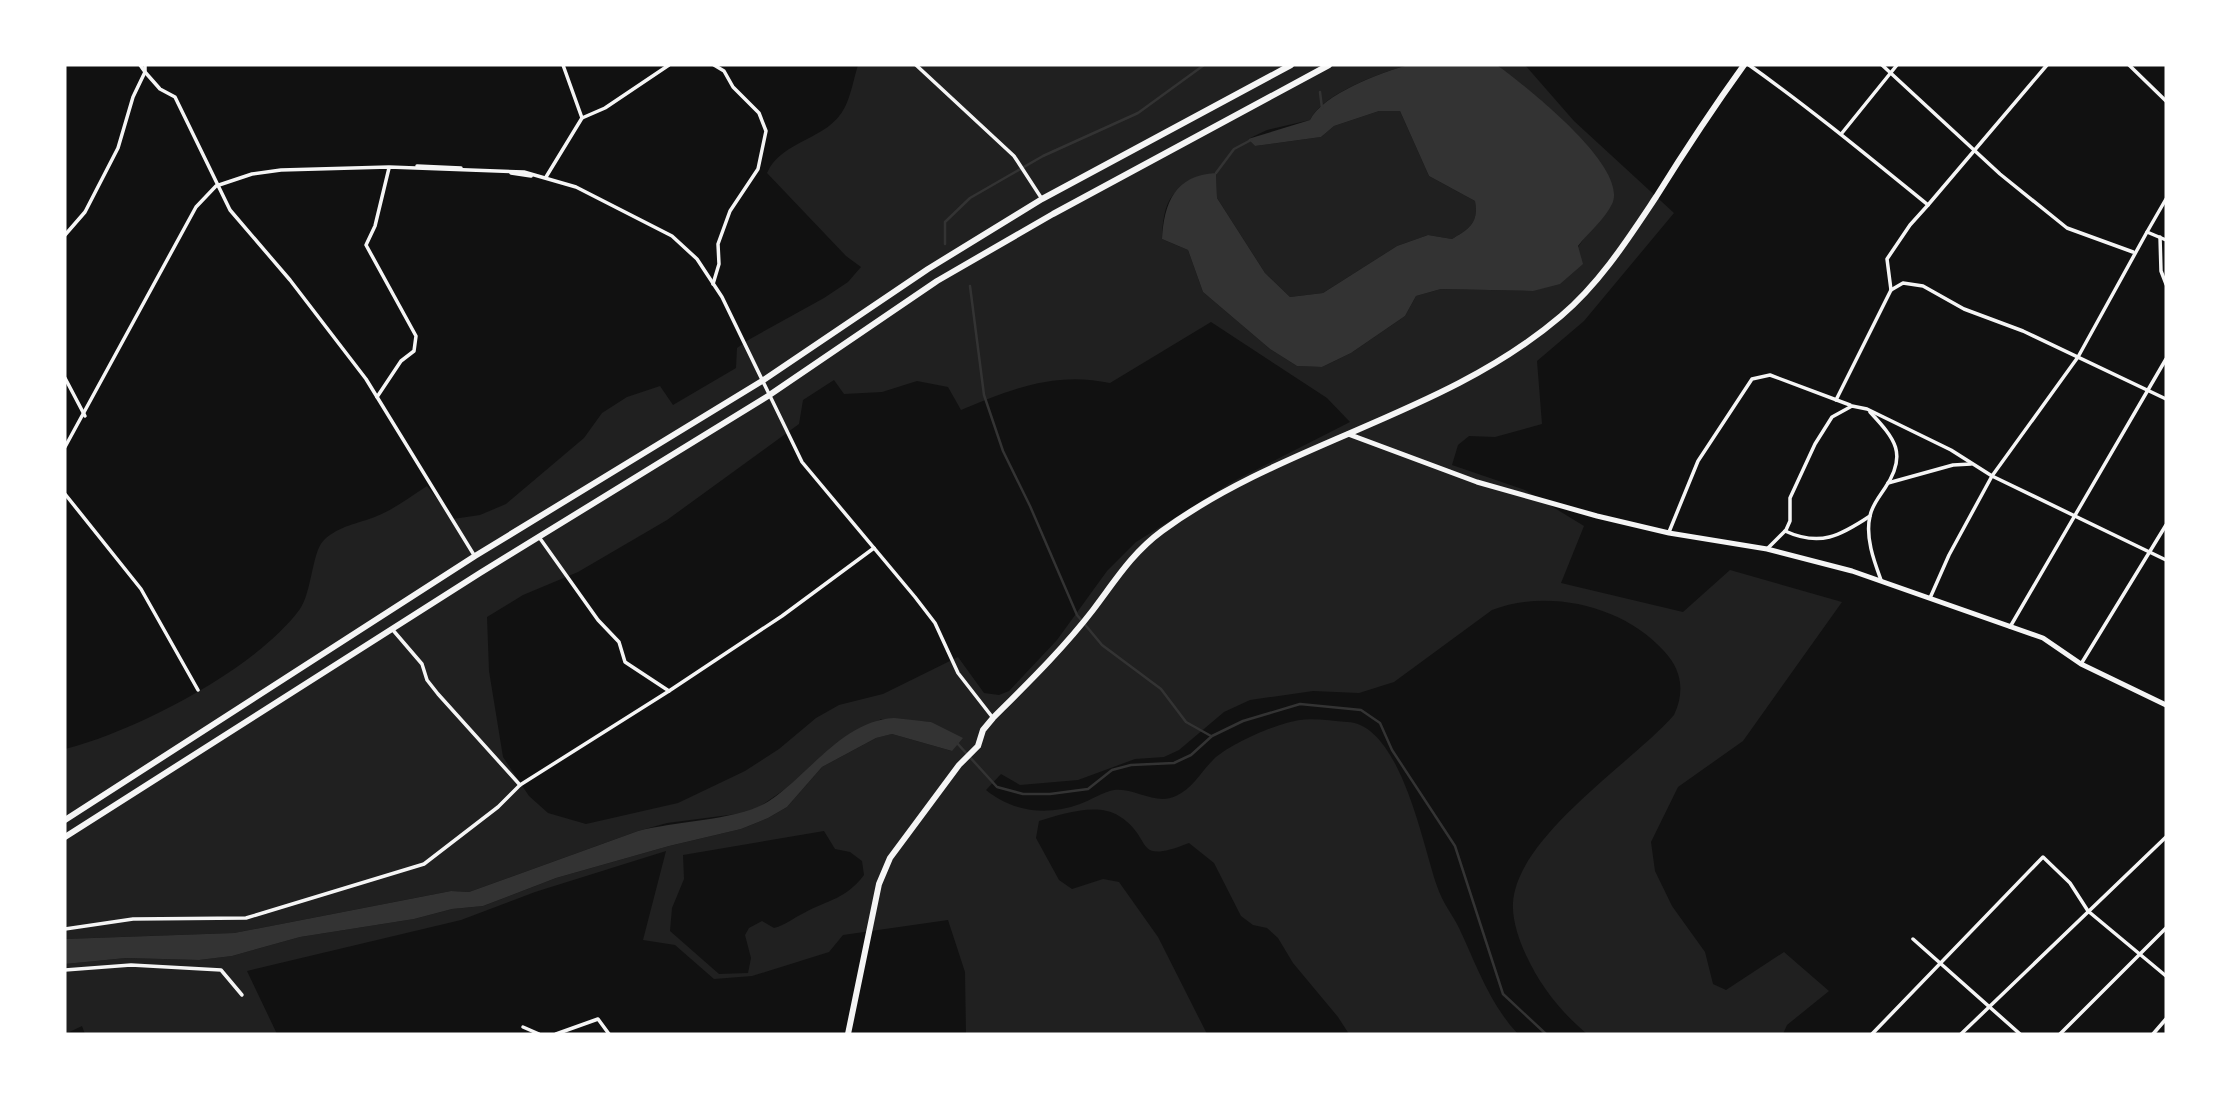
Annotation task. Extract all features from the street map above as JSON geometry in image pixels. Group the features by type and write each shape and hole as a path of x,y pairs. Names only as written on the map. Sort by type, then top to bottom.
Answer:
{"main road":[{"path":"65,820 475,556 762,381 928,269 1042,199 1291,65"},
{"path":"65,837 392,629 768,396 937,281 1053,214 1329,65"},
{"path":"848,1034 879,884 900,841 959,765 978,746 984,730 993,718 1072,636 1125,565 1161,532 1226,491 1413,406 1493,365 1563,315 1601,276 1622,249 1744,65"}],"street":[{"path":"143,65 145,72 160,89 175,97 230,210 290,279 377,397 475,556"},
{"path":"563,65 582,118"},
{"path":"65,447 85,416 185,225 196,207 216,186 252,174 281,170 389,167 443,166 547,177 582,118 605,108 669,65"},
{"path":"713,284 719,264 718,244 730,211 758,169 766,131 759,113 733,87 724,71 714,65"},
{"path":"916,65 1014,156 1042,199"},
{"path":"1749,65 1842,133 1928,205"},
{"path":"1882,65 2000,174 2067,228 2133,252"},
{"path":"1842,133 1897,65"},
{"path":"1891,290 1887,259 1910,225 1977,150 2047,65"},
{"path":"2129,65 2166,100"},
{"path":"65,234 85,212 118,148 133,97 145,72"},
{"path":"389,167 524,172 576,187 672,236 697,259 713,284 802,462 934,623 958,673 993,718"},
{"path":"377,397 401,361 414,351 416,336 366,244 374,226 389,167"},
{"path":"1930,598 1949,555 1992,476 2078,358 2133,252 2166,199"},
{"path":"2147,232 2166,240"},
{"path":"2160,237 2161,271 2166,284"},
{"path":"1836,400 1891,290 1903,283 1923,286 1964,309 2166,399"},
{"path":"2010,627 2077,517 2146,389 2166,359"},
{"path":"1669,533 1698,461 1752,379 1770,375 1852,406 1867,409 1951,450 1992,476 2166,560"},
{"path":"65,378 85,416"},
{"path":"1767,549 1790,522 1790,498 1799,475 1832,416 1852,406"},
{"path":"1785,531 1804,540 1818,540 1841,533 1870,516 1897,465 1897,449 1884,428 1867,409"},
{"path":"1348,434 1478,482 1597,516 1669,533 1767,549 1881,580 2043,638 2081,664 2166,705"},
{"path":"1888,483 1953,465 1973,464"},
{"path":"65,494 141,589 198,690"},
{"path":"1870,516 1872,557 1881,580"},
{"path":"2081,664 2166,526"},
{"path":"539,537 598,620 619,642 625,662 669,691"},
{"path":"65,929 134,919 246,918 424,864 498,807 520,785 782,616 874,548"},
{"path":"392,629 422,664 427,680 520,785"},
{"path":"1961,1034 2166,837"},
{"path":"1872,1034 2043,857 2070,883 2088,911 2166,976"},
{"path":"2060,1034 2166,929"},
{"path":"1913,939 2020,1034"},
{"path":"65,970 131,965 220,970 242,995"},
{"path":"556,1034 598,1019 610,1034"},
{"path":"2153,1034 2166,1020"},
{"path":"523,1027 539,1034"}],"shaded area":[{"path":"858,65 1408,65 1339,93 1317,110 1310,120 1267,130 1248,139 1255,146 1321,137 1334,126 1379,111 1400,111 1429,176 1475,201 1474,220 1468,228 1452,239 1428,235 1397,246 1323,293 1290,297 1265,273 1217,198 1216,173 1181,188 1174,194 1165,211 1162,239 1188,250 1203,292 1270,349 1297,366 1322,367 1351,353 1405,316 1416,296 1441,289 1533,291 1578,247 1592,227 1546,107 1497,65 1525,65 1574,121 1674,213 1584,321 1537,361 1542,424 1495,437 1469,436 1458,445 1452,465 1525,490 1584,526 1561,583 1683,612 1730,570 1842,602 1743,741 1678,787 1651,842 1655,871 1672,906 1705,952 1713,984 1726,990 1784,952 1829,991 1787,1025 1783,1034 1587,1034 1552,998 1532,967 1516,930 1513,903 1519,878 1534,852 1555,827 1674,715 1680,698 1680,681 1675,666 1664,651 1647,635 1628,623 1607,612 1584,605 1537,601 1492,610 1394,682 1359,693 1313,691 1250,700 1224,712 1179,750 1164,757 1135,759 1078,780 1020,785 1001,774 986,790 1007,803 1043,811 1068,808 1114,790 1130,791 1153,798 1168,798 1187,789 1220,754 1279,725 1317,719 1347,722 1366,728 1382,743 1396,764 1417,817 1437,886 1491,997 1518,1034 1349,1034 1293,963 1278,938 1267,928 1253,925 1241,916 1214,863 1189,843 1159,852 1151,850 1130,824 1119,816 1090,810 1039,821 1036,838 1059,880 1072,889 1103,879 1119,882 1158,937 1207,1034 966,1034 965,972 948,920 843,935 829,952 752,976 714,979 675,945 643,940 666,851 535,892 461,920 247,971 277,1034 85,1034 82,1026 65,1034 65,964 126,958 199,960 232,956 300,937 414,919 452,909 483,906 556,878 741,829 768,818 787,807 822,767 876,738 892,734 952,751 931,722 881,719 829,750 791,785 752,812 667,823 638,831 469,892 451,891 234,933 65,939 65,749 159,713 193,695 255,654 280,632 300,609 320,545 336,531 384,513 427,486 453,519 480,515 506,504 584,438 602,413 627,397 660,386 673,405 736,368 737,348 848,282 861,267 846,256 767,173 783,153 828,127 837,118 847,102","holes":["1211,322 1327,398 1350,422 1232,482 1136,542 1107,571 1057,640 1009,691 999,695 984,693 958,657 883,694 839,705 816,718 779,749 745,771 678,803 586,824 548,813 529,796 503,757 489,671 487,617 523,595 578,572 667,520 799,424 803,400 834,380 844,394 882,392 917,381 948,387 961,410 1034,384 1071,379 1110,383","824,831 835,849 850,852 862,861 864,875 850,890 782,925 774,928 762,921 749,928 745,935 751,958 748,973 719,974 670,931 672,908 684,879 683,855"]},
{"path":"1408,65 1497,65 1550,108 1591,149 1605,169 1613,188 1612,204 1578,246 1583,264 1560,284 1533,291 1441,289 1416,296 1405,316 1351,353 1322,367 1297,366 1270,349 1203,292 1188,250 1162,239 1169,203 1181,185 1202,175 1216,173 1217,198 1265,273 1290,297 1323,293 1397,246 1428,235 1452,239 1474,220 1475,201 1429,176 1400,111 1379,111 1334,126 1321,137 1255,146 1248,139 1310,120 1317,110 1339,93"},
{"path":"894,718 931,722 963,738 952,751 892,734 876,738 822,767 787,807 768,818 741,829 556,878 483,906 452,909 414,919 300,937 232,956 199,960 126,958 65,964 65,939 234,933 451,891 469,892 638,831 742,812 769,801 827,751 858,729 875,721"}],"waterway":[{"path":"945,244 945,222 970,198 1043,156 1138,113 1204,65"},
{"path":"1320,92 1322,108"},
{"path":"1216,173 1234,149 1251,140"},
{"path":"970,286 984,395 1003,451 1077,615 1102,645 1161,689 1186,722 1211,736"},
{"path":"957,743 997,787 1023,794 1050,794 1088,789 1112,770 1131,765 1174,763 1191,755 1212,736 1243,721 1300,704 1361,710 1380,723 1392,750 1455,846 1503,994 1546,1034"}]}
